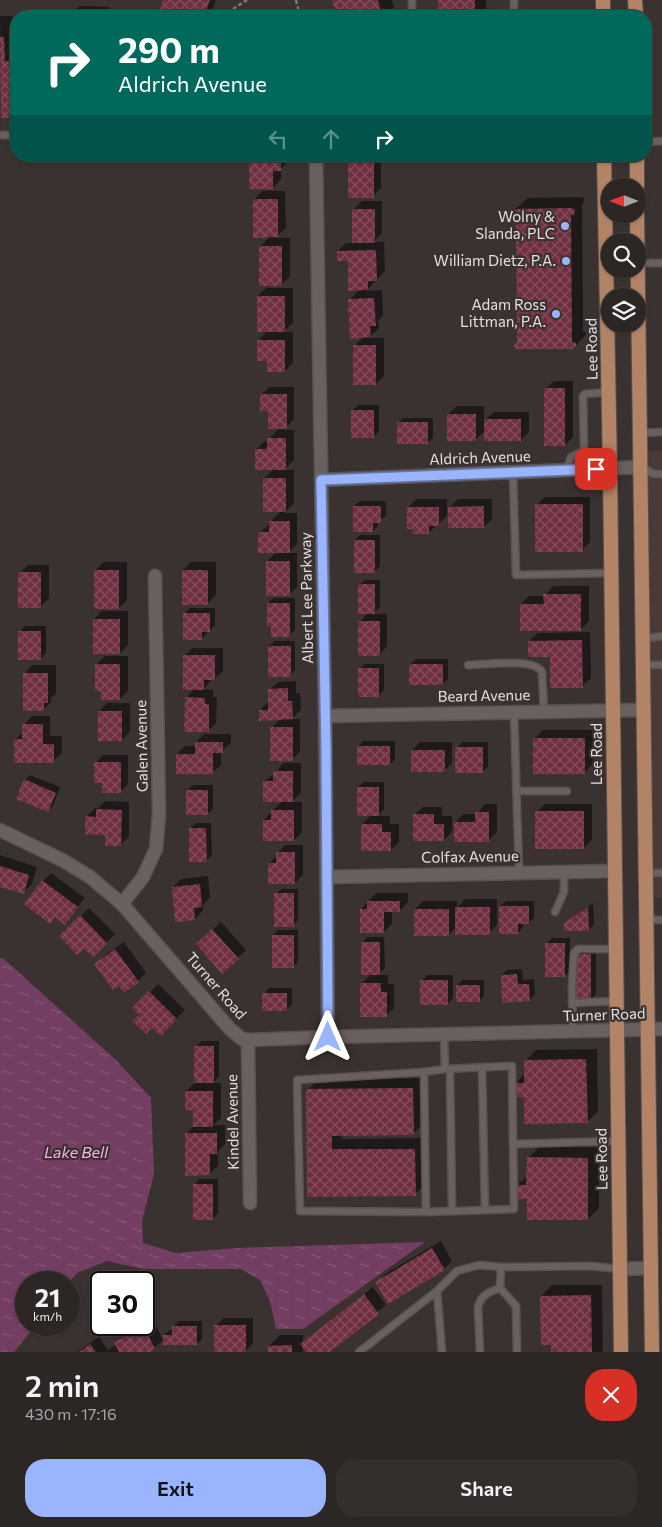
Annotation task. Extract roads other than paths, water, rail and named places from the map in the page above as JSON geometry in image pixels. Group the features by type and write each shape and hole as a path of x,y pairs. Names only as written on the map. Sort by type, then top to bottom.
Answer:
{"main road":[{"name":"Lee Road","path":"604,162 609,392 621,1352"},
{"path":"637,162 637,178"},
{"path":"638,278 647,1030 653,1219 651,1268 655,1347"}],"street":[{"name":"Albert Lee Parkway","path":"316,162 328,1037"},
{"name":"Aldrich Avenue","path":"321,480 641,467"},
{"name":"Galen Avenue","path":"122,904 143,877 156,849 159,815 155,576"},
{"name":"Beard Avenue","path":"325,716 643,710"},
{"name":"Turner Road","path":"0,830 64,861 90,877 122,904 230,1029 242,1039 662,1030"},
{"name":"Colfax Avenue","path":"327,877 614,871"},
{"name":"Kindel Avenue","path":"248,1040 250,1203"},
{"path":"620,1269 651,1268"}],"lane":[{"path":"646,263 662,263"},
{"path":"566,471 571,457 584,449 583,396 585,394 609,392"},
{"path":"640,433 662,432"},
{"path":"641,467 654,474 662,474"},
{"path":"513,473 516,575 611,573"},
{"path":"642,639 662,636"},
{"path":"468,666 524,663 540,668 542,672 544,712"},
{"path":"643,665 662,665"},
{"path":"514,712 519,872"},
{"path":"516,791 567,791"},
{"path":"555,912 564,892 564,872"},
{"path":"645,873 662,873"},
{"path":"646,920 662,920"},
{"path":"574,1032 572,1002 574,953 578,949 615,949"},
{"path":"572,1002 616,1001"},
{"path":"444,1035 452,1211"},
{"path":"512,1066 514,1209 426,1212 300,1211 297,1080 447,1069 512,1066"},
{"path":"482,1068 485,1210"},
{"path":"424,1072 426,1212"},
{"path":"513,1144 618,1141"},
{"path":"359,1352 457,1272 479,1265 501,1267 591,1266 620,1269"},
{"path":"501,1267 500,1288 516,1306 517,1352"},
{"path":"480,1352 479,1300 488,1292 500,1288"},
{"path":"436,1291 442,1352"}],"water":[{"name":"Lake Bell","path":"0,958 4,959 117,1061 151,1098 154,1174 142,1221 143,1243 176,1253 236,1248 425,1242 303,1329 276,1329 270,1301 260,1280 241,1269 143,1269 107,1261 80,1272 15,1271 15,1336 27,1336 14,1352 0,1352"}],"place":[{"name":"Wolny & Slanda, PLC","path":"565,226"},
{"name":"William Dietz, P.A.","path":"566,261"},
{"name":"Adam Ross Littman, P.A.","path":"556,314"}]}
